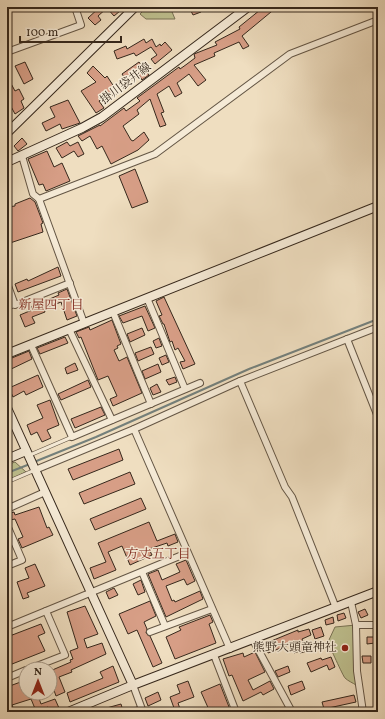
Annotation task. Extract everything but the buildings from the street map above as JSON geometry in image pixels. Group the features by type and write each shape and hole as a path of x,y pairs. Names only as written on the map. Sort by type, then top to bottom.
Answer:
{"street":[{"path":"7,52 81,25 75,7"},
{"path":"7,133 135,7"},
{"name":"掛川袋井線","path":"7,162 82,128 102,117 248,7"},
{"path":"39,199 155,154 290,54 378,20"},
{"path":"22,156 33,194 39,199 84,323"},
{"path":"7,354 378,206"},
{"path":"7,283 15,305 70,284"},
{"path":"147,298 185,390"},
{"path":"113,312 151,404"},
{"path":"34,469 134,429 240,381 378,327"},
{"path":"69,329 112,420"},
{"path":"347,339 378,417"},
{"path":"31,345 72,437 200,383"},
{"path":"240,381 285,487 292,497 336,608"},
{"path":"7,408 133,685 142,711 134,712"},
{"path":"134,429 230,649"},
{"path":"7,459 28,455"},
{"path":"7,509 45,492"},
{"path":"7,525 22,560 7,566"},
{"path":"7,627 187,553"},
{"path":"142,572 165,626"},
{"path":"68,712 78,710 133,685 378,591"},
{"path":"351,602 356,625 357,671 363,712"},
{"path":"150,632 212,609"},
{"path":"46,611 64,655 49,661"},
{"path":"356,625 378,625"},
{"path":"253,640 292,712"},
{"path":"214,655 236,712"},
{"path":"7,678 18,673"}],"lane":[{"path":"7,309 15,305"},
{"path":"28,455 72,437"},
{"path":"7,482 34,469"}],"green space":[{"path":"147,7 170,7 175,19 146,19 140,14"},
{"path":"15,462 26,472 7,481 7,465"},
{"path":"356,625 356,685 345,678 328,642 335,627"}],"waterway":[{"path":"34,462 96,437 249,369 378,319"},
{"path":"7,473 30,464"}],"place":[{"name":"熊野大頭竜神社","path":"345,648"}],"district":[{"name":"新屋四丁目","path":"51,306"},
{"name":"方丈五丁目","path":"158,555"}]}
